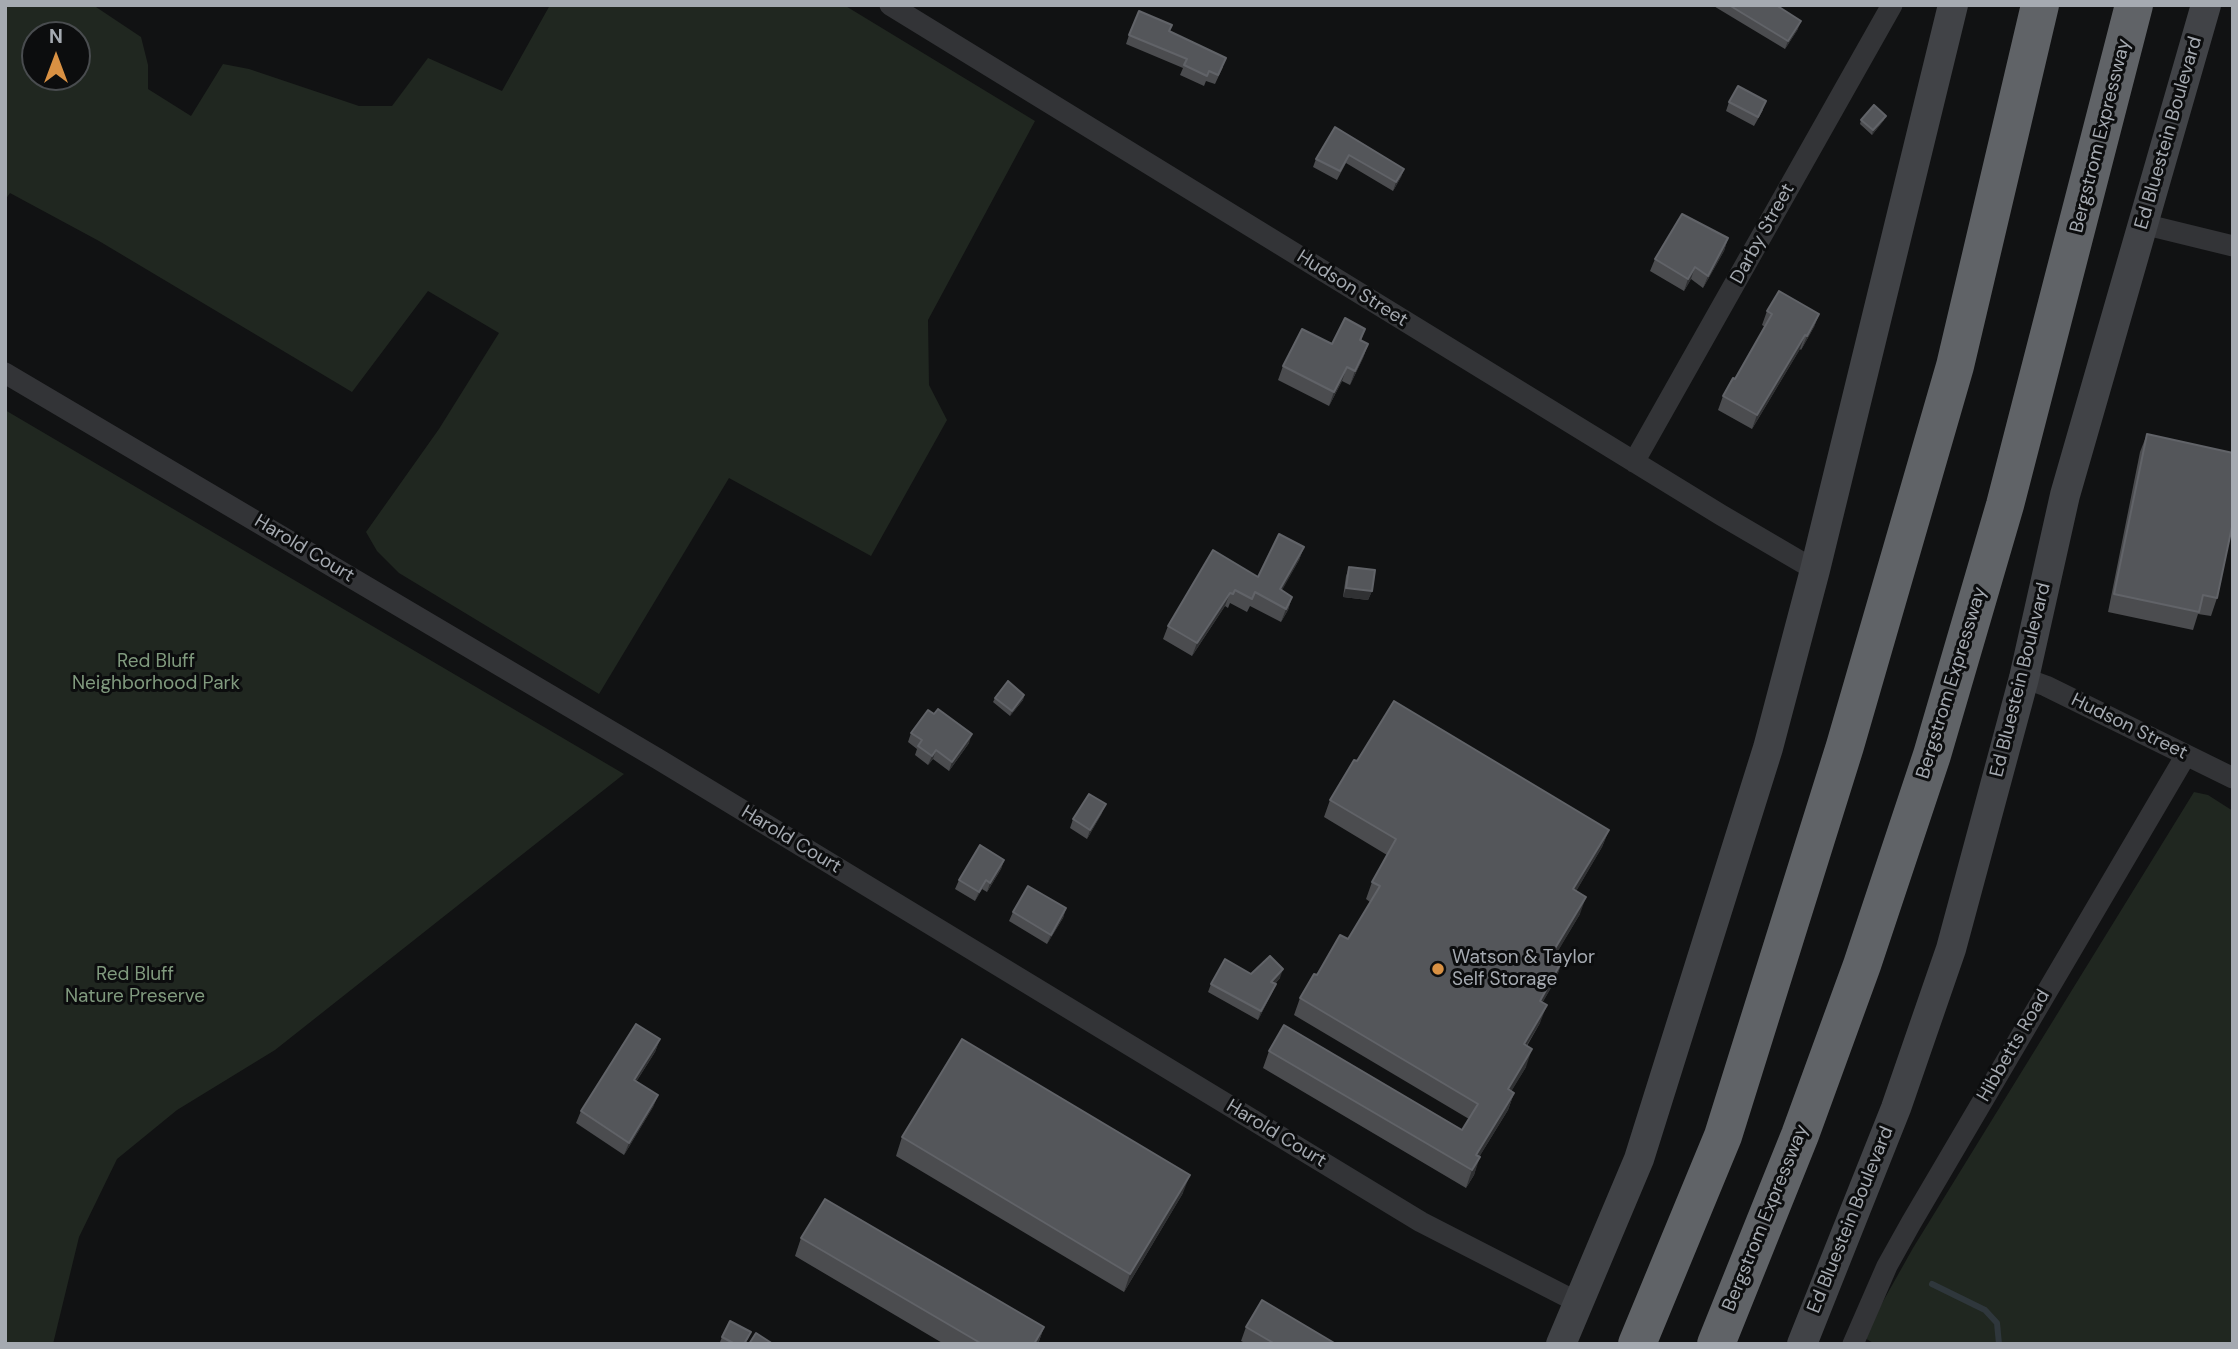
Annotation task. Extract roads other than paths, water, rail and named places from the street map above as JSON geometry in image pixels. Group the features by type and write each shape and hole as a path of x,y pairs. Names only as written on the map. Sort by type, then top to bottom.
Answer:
{"highway":[{"path":"1637,1344 1723,1136 1845,746 1955,366 2040,5"},
{"name":"Bergstrom Expressway","path":"1716,1344 1810,1109 1862,965 1931,755 2005,505 2134,5"}],"main road":[{"path":"1561,1344 1639,1159 1768,748 1815,570 1953,5"},
{"name":"Ed Bluestein Boulevard","path":"1802,1344 1896,1108 1951,949 2024,678 2065,495 2206,5"}],"street":[{"name":"Hudson Street","path":"890,5 1634,462 1815,570"},
{"name":"Darby Street","path":"1634,462 1892,5"},
{"path":"2143,224 2233,246"},
{"name":"Harold Court","path":"5,373 646,752 1421,1222 1579,1303"},
{"name":"Hudson Street","path":"2024,678 2046,686 2233,778"},
{"name":"Hibbetts Road","path":"1853,1344 1887,1266 1911,1223 2186,755"}],"waterway":[{"path":"1932,1284 1985,1310 1997,1323 1999,1344"}],"place":[{"name":"Watson & Taylor Self Storage","path":"1438,969"}],"park label":[{"name":"Red Bluff Neighborhood Park","path":"156,673"},
{"name":"Red Bluff Nature Preserve","path":"135,986"}]}
